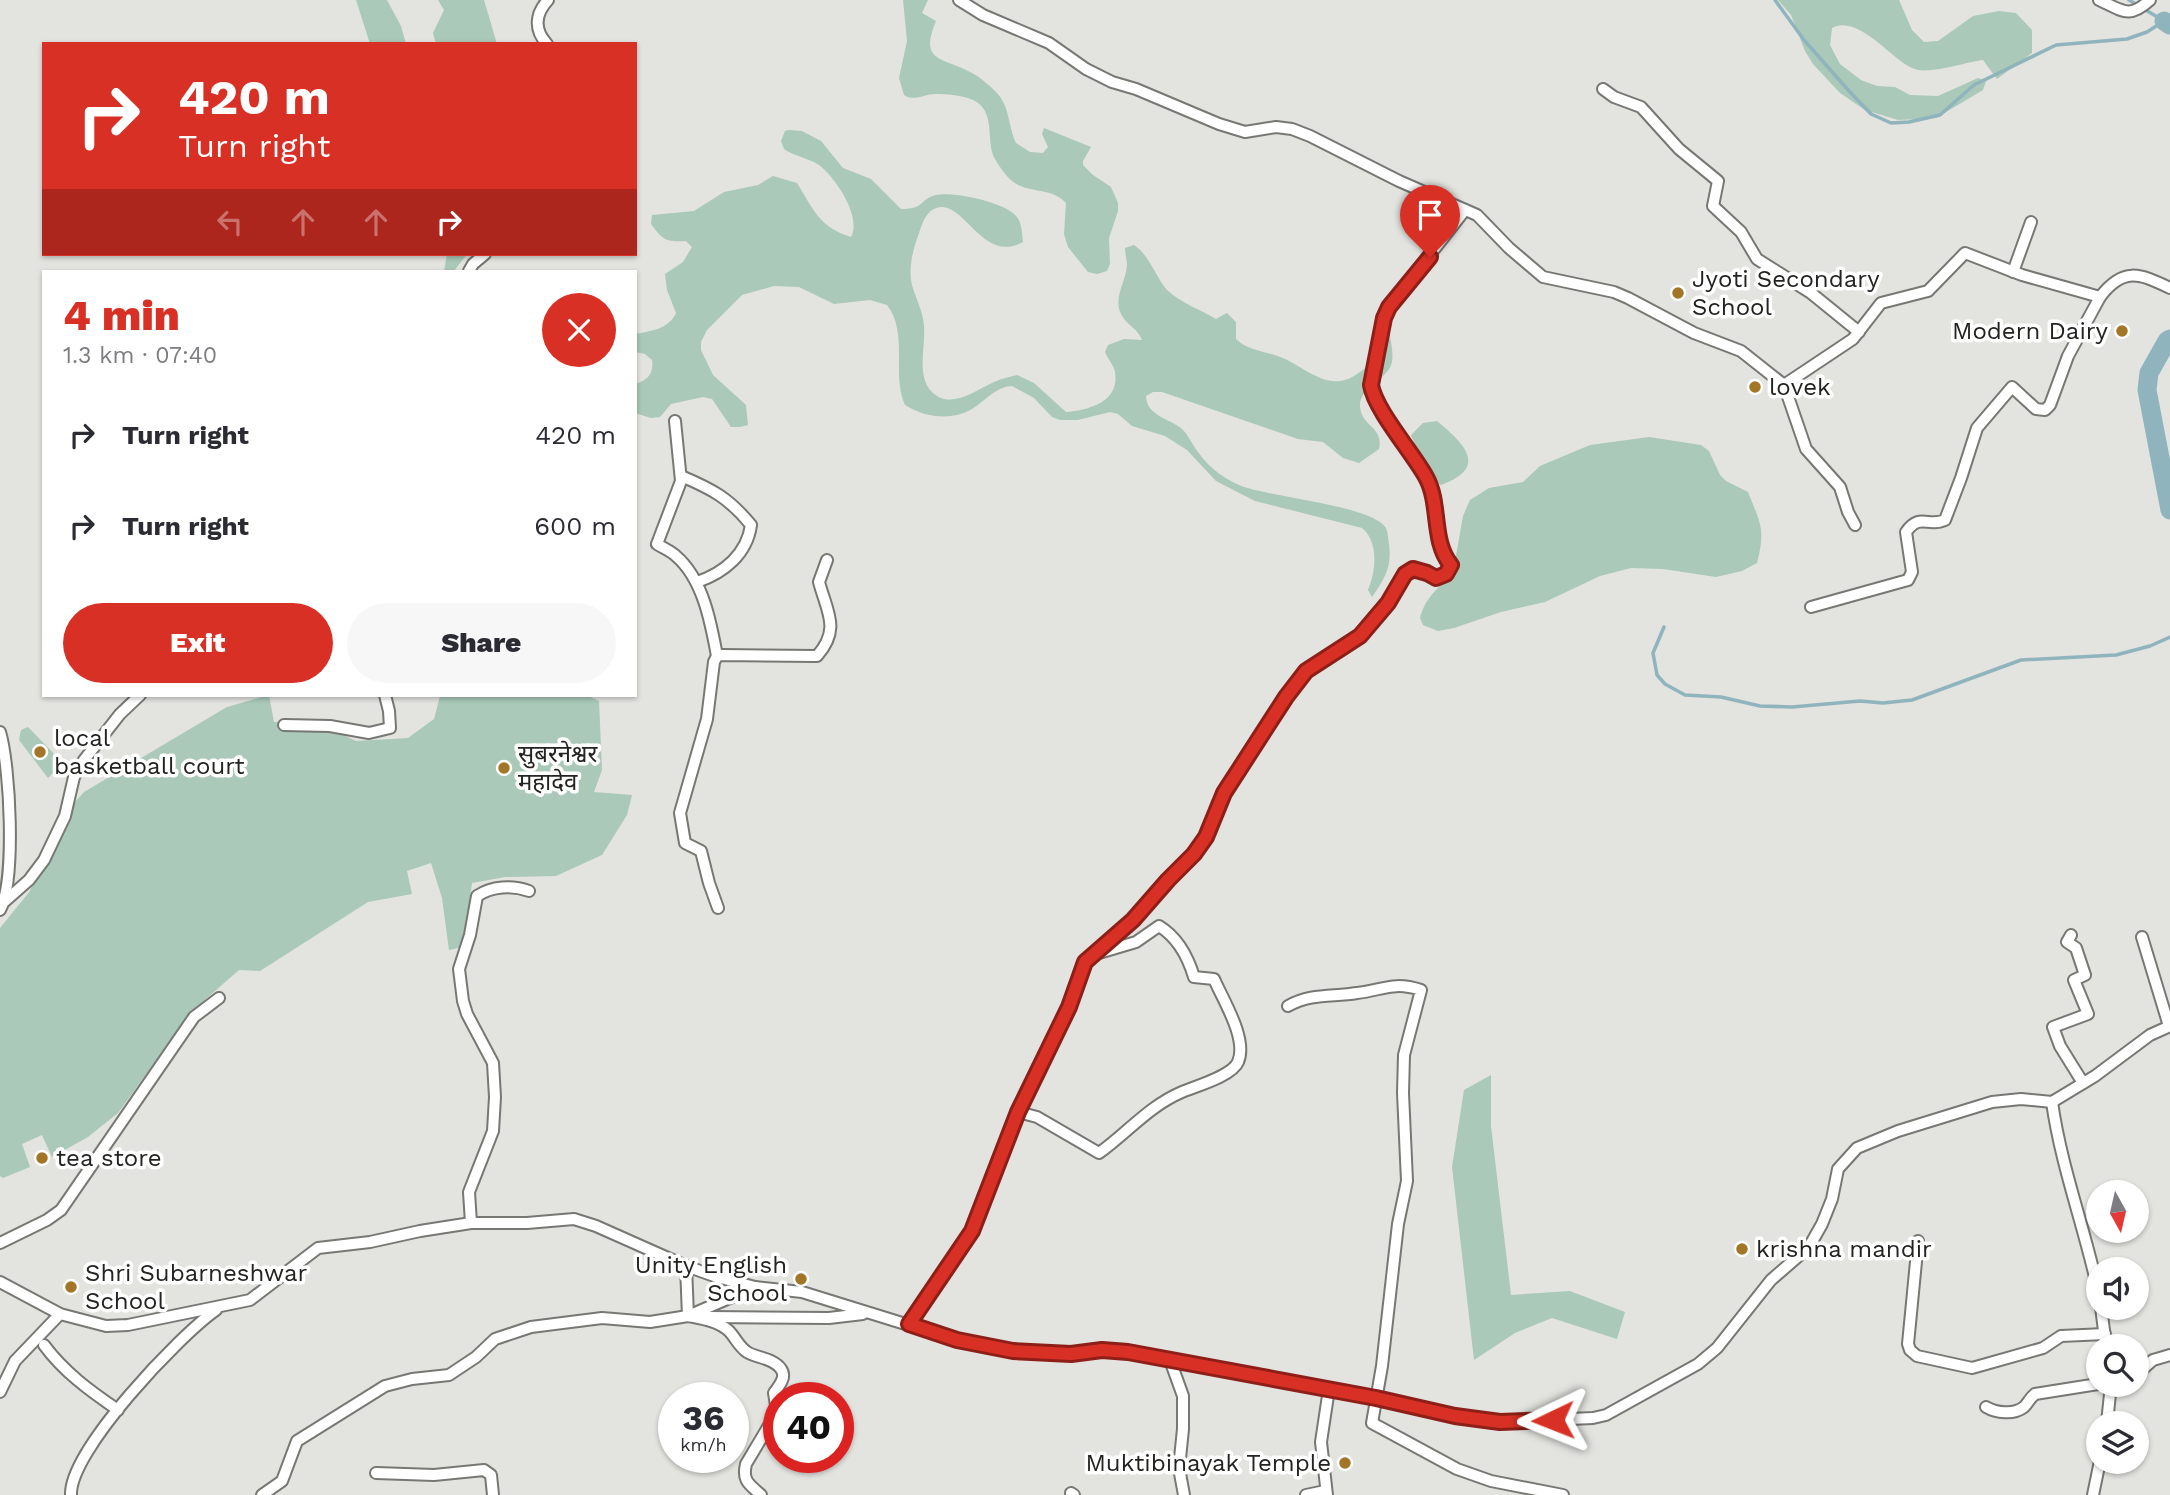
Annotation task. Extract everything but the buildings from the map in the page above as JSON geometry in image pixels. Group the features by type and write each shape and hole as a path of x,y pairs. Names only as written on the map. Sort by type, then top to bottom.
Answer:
{"street":[{"path":"545,42 539,35 537,23 542,6 548,0"},
{"path":"959,0 983,15 1048,43 1086,69 1112,82 1136,89 1219,124 1245,132 1276,127 1292,129 1310,136 1399,181 1477,215 1509,248 1543,277 1628,298 1694,332 1741,351 1784,385 1806,449 1840,487 1855,524"},
{"path":"2099,0 2126,11 2138,11 2151,0"},
{"path":"1603,89 1614,97 1641,107 1679,149 1718,181 1713,205 1741,232 1757,259 1811,293 1859,331"},
{"path":"909,1324 967,1241 1018,1112 1069,1007 1085,962 1133,920 1194,854 1206,837 1224,793 1306,671 1360,636 1388,603 1405,574 1413,569 1436,578 1446,574 1451,565 1441,548 1434,494 1426,477 1381,409 1371,385 1384,318 1389,307 1465,211"},
{"path":"2013,272 2031,222"},
{"path":"1784,385 1853,338 1881,303 1928,291 1965,253 2013,272 2100,297"},
{"path":"470,270 483,256"},
{"path":"1811,607 1908,580 1912,572 1906,532 1920,521 1937,523 1945,520 1977,428 2012,387 2036,409 2045,410 2050,405 2067,356 2100,297 2111,283 2131,274 2154,280 2170,288"},
{"path":"675,421 681,481 657,544 676,556 697,582 717,656 707,719 680,813 685,844 701,851 718,908"},
{"path":"681,476 705,486 734,505 751,525 748,541 731,564 697,582"},
{"path":"717,656 817,656 826,646 831,634 828,606 819,582 827,560"},
{"path":"2,906 29,880 44,860 65,816 74,777 84,760 120,714 138,697"},
{"path":"284,725 330,726 369,733 390,728 386,697"},
{"path":"0,732 6,767 9,815 8,877 2,906"},
{"path":"471,1223 469,1192 494,1130 495,1097 493,1063 463,1001 461,961 470,934 477,895 492,888 518,888 529,891"},
{"path":"1018,1112 1037,1117 1099,1153 1147,1113 1174,1096 1201,1086 1235,1067 1239,1061 1240,1052 1234,1024 1214,979 1194,977 1191,964 1168,931 1159,926 1136,942 1094,954"},
{"path":"2071,935 2067,942 2076,948 2085,975 2074,980 2088,1014 2053,1027 2060,1046 2083,1083"},
{"path":"0,1282 60,1314 106,1326 128,1325 250,1300 318,1248 370,1242 420,1230 471,1223 527,1223 574,1219 686,1266 755,1287 802,1292 957,1340 1013,1351 1071,1354 1102,1350 1128,1352 1376,1398 1433,1412 1500,1422 1583,1419 1606,1415 1698,1364 1717,1348 1771,1280 1809,1247 1832,1199 1838,1169 1857,1148 1898,1131 1992,1102 2052,1102 2150,1035 2170,1026 2142,937"},
{"path":"1288,1006 1310,996 1359,993 1390,985 1421,990 1404,1055 1407,1181 1398,1224 1387,1327 1372,1423 1457,1469 1490,1481 1563,1495"},
{"path":"0,1243 47,1220 61,1210 194,1017 219,998"},
{"path":"2052,1102 2066,1176 2091,1257"},
{"path":"1919,1241 1908,1344 1917,1356 1972,1367 2043,1348 2061,1336 2086,1338"},
{"path":"686,1266 688,1316"},
{"path":"688,1316 755,1287"},
{"path":"71,1495 84,1457 118,1410 192,1329 220,1307"},
{"path":"0,1392 15,1361 60,1314"},
{"path":"262,1495 282,1481 297,1441 385,1386 412,1379 449,1375 476,1357 495,1339 531,1326 603,1318 650,1322 688,1316 829,1318 866,1314"},
{"path":"688,1316 709,1320 729,1331 747,1353 781,1369 781,1383 774,1393 777,1412 746,1464 744,1473 747,1483 761,1495"},
{"path":"44,1345 56,1361 88,1390 118,1410"},
{"path":"2149,1364 2170,1355"},
{"path":"1170,1360 1183,1396 1183,1429 1178,1468 1184,1495"},
{"path":"1986,1407 1997,1412 2015,1411 2025,1406 2035,1394 2086,1386"},
{"path":"1306,1495 1326,1493 1321,1442 1329,1389"},
{"path":"376,1473 434,1475 484,1470 491,1475 494,1495"},
{"path":"2093,1495 2097,1474"}],"green space":[{"path":"356,0 387,0 401,26 405,42 369,42"},
{"path":"438,0 484,0 496,42 436,42 433,33 444,10"},
{"path":"903,0 928,0 922,13 936,21 931,34 932,51 942,60 977,76 996,92 1004,103 1016,143 1030,152 1043,153 1048,147 1042,134 1044,128 1091,147 1083,165 1111,187 1118,203 1109,238 1110,264 1107,271 1097,274 1088,272 1068,247 1064,234 1066,203 1054,195 1018,185 1003,171 992,152 988,119 980,105 969,98 954,95 935,94 912,98 904,95 899,78 907,41"},
{"path":"1778,0 1899,0 1912,30 1924,42 1938,41 1973,16 1999,11 2016,13 2032,30 2032,53 1997,79 1983,60 1936,70 1919,70 1903,63 1863,32 1842,25 1832,28 1830,45 1840,64 1861,80 1877,86 1895,87 1910,95 1938,96 1978,78 1986,81 1983,90 1936,118 1898,120 1865,110 1840,93 1813,64 1791,15"},
{"path":"785,131 802,131 821,141 843,168 871,179 901,209 919,206 927,199 944,194 990,202 1010,211 1018,219 1023,242 1008,247 983,237 953,210 943,207 927,214 923,223 913,252 911,279 923,321 923,374 930,390 944,399 958,399 1017,375 1034,383 1066,412 1101,403 1113,391 1115,382 1114,369 1105,352 1108,345 1124,339 1142,340 1138,332 1123,318 1118,302 1127,265 1125,248 1134,245 1172,294 1216,319 1227,313 1236,322 1236,339 1241,343 1285,359 1327,380 1345,380 1367,366 1374,353 1378,325 1388,323 1392,362 1385,374 1364,394 1360,406 1364,418 1378,436 1379,449 1359,463 1343,458 1323,442 1298,439 1162,392 1153,392 1146,396 1147,403 1155,413 1183,430 1209,465 1232,482 1252,489 1361,513 1377,520 1386,528 1390,552 1388,566 1372,597 1368,590 1374,566 1373,549 1362,528 1255,501 1216,481 1187,450 1165,436 1132,426 1118,414 1110,412 1078,420 1060,420 1052,417 1034,398 1012,386 1000,389 970,410 954,416 929,415 905,405 899,380 899,341 894,316 887,305 870,300 834,304 799,287 774,286 742,295 707,330 701,342 701,350 713,375 746,405 748,425 731,427 712,399 703,397 671,404 660,417 651,418 637,414 637,383 649,375 652,360 645,354 637,352 637,334 659,328 673,318 676,313 667,290 665,274 683,262 692,247 686,241 673,241 662,237 651,224 652,215 694,211 724,192 758,185 773,176 797,183 824,223 851,237 853,219 846,198 819,165 784,149 781,141"},
{"path":"447,256 465,256 455,270 444,270"},
{"path":"1437,421 1462,446 1468,462 1465,470 1456,478 1441,485 1426,469 1411,435 1423,423"},
{"path":"1649,437 1701,445 1709,451 1720,475 1726,481 1748,492 1761,533 1757,563 1742,571 1716,577 1663,569 1631,568 1600,576 1545,602 1501,612 1454,628 1438,631 1423,625 1420,618 1423,609 1454,567 1463,516 1470,500 1489,488 1523,482 1540,466 1590,445"},
{"path":"269,697 274,722 316,722 356,741 408,738 434,719 440,697 590,697 599,701 602,770 594,792 632,795 627,815 602,855 556,876 505,877 472,883 463,947 449,950 442,898 431,863 407,871 412,894 368,902 260,971 239,970 192,1011 118,1113 88,1137 52,1157 42,1135 22,1144 30,1167 3,1178 0,1176 0,928 30,891 54,825 84,792 227,707"},
{"name":"local basketball court","path":"28,727 63,763 48,778 19,740 21,730"},
{"path":"1491,1075 1491,1126 1511,1295 1570,1291 1625,1312 1617,1339 1552,1318 1515,1333 1474,1360 1452,1167 1464,1090"}],"waterway":[{"path":"1775,0 1804,40 1849,91 1871,114 1891,123 1940,115 1974,85 2056,45 2127,39 2147,32 2164,21 2129,0"},
{"path":"2164,21 2170,25"},
{"path":"2170,339 2149,373 2147,390 2170,510"},
{"path":"1664,627 1653,653 1657,675 1665,684 1685,695 1721,697 1760,706 1792,707 1912,700 2021,660 2116,655 2150,646 2170,637"}],"place":[{"name":"Jyoti Secondary School","path":"1678,293"},
{"name":"Modern Dairy","path":"2122,331"},
{"name":"lovek","path":"1755,387"},
{"name":"local basketball court","path":"40,752"},
{"name":"सुबरनेश्वर महादेव","path":"504,768"},
{"name":"tea store","path":"42,1158"},
{"name":"krishna mandir","path":"1742,1249"},
{"name":"Unity English School","path":"801,1279"},
{"name":"Shri Subarneshwar School","path":"71,1287"},
{"name":"Muktibinayak Temple","path":"1345,1463"}],"route":[{"path":"1430,257 1389,307 1384,318 1371,385 1381,409 1426,477 1434,494 1441,548 1451,565 1446,574 1436,578 1413,569 1405,574 1388,603 1360,636 1306,671 1224,793 1206,837 1194,854 1133,920 1085,962 1069,1007 1018,1112 972,1231 953,1263 909,1324 957,1340 1013,1351 1052,1354 1102,1350 1128,1352 1376,1398 1455,1416 1500,1422 1553,1420"}]}
